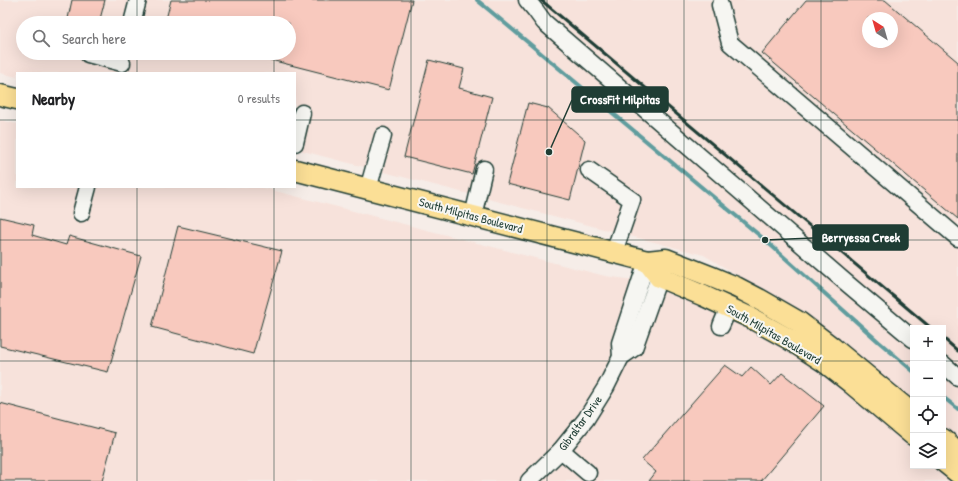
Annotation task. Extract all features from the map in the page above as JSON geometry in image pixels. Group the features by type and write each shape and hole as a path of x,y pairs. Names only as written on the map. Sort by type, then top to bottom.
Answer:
{"main road":[{"path":"0,95 16,99"},
{"name":"South Milpitas Boulevard","path":"296,170 614,252 653,269 789,339 823,361 911,433"},
{"name":"South Milpitas Boulevard","path":"653,269 666,259 736,287 799,322 910,412"},
{"path":"946,442 958,452"},
{"path":"946,463 958,473"}],"street":[{"path":"134,16 138,0"},
{"path":"527,0 544,22 910,336"},
{"path":"720,2 730,43 958,238"},
{"path":"111,60 122,63"},
{"path":"296,139 302,113"},
{"path":"368,189 383,136"},
{"path":"474,216 484,169"},
{"path":"589,170 632,200 614,252"},
{"path":"80,213 88,188"},
{"name":"Gibraltar Drive","path":"539,478 586,419 606,387 621,357 620,343 653,269"},
{"path":"721,326 729,307"},
{"path":"946,367 958,377"},
{"path":"561,450 588,473"}],"shaded area":[{"path":"0,0 958,0 958,440 946,430 946,325 910,325 910,401 814,322 704,255 296,149 296,72 16,72 16,77 0,73"},
{"path":"0,120 16,124 16,188 264,188 605,276 707,290 873,404 910,440 910,469 939,469 952,481 0,481"}],"building":[{"path":"72,0 105,0 101,16 69,16"},
{"path":"171,0 412,0 389,90 271,60 296,60 296,16 167,16"},
{"path":"806,0 885,0 958,62 958,219 762,53"},
{"path":"429,60 464,69 459,88 492,97 472,174 404,157"},
{"path":"528,103 548,108 585,140 570,200 507,184"},
{"path":"0,217 34,225 32,235 66,245 69,236 141,256 108,372 0,346"},
{"path":"178,226 282,251 253,354 152,327"},
{"path":"725,365 742,377 751,367 771,385 782,373 824,406 761,481 649,481 656,472 642,460"},
{"path":"0,403 115,433 102,481 0,481"}],"waterway":[{"path":"477,0 765,240 910,368"},
{"path":"946,399 958,409"}],"railway":[{"path":"541,0 927,325"},
{"path":"946,341 958,351"}],"place":[{"name":"CrossFit Milpitas","path":"549,152"},
{"name":"Berryessa Creek","path":"765,240"}]}
